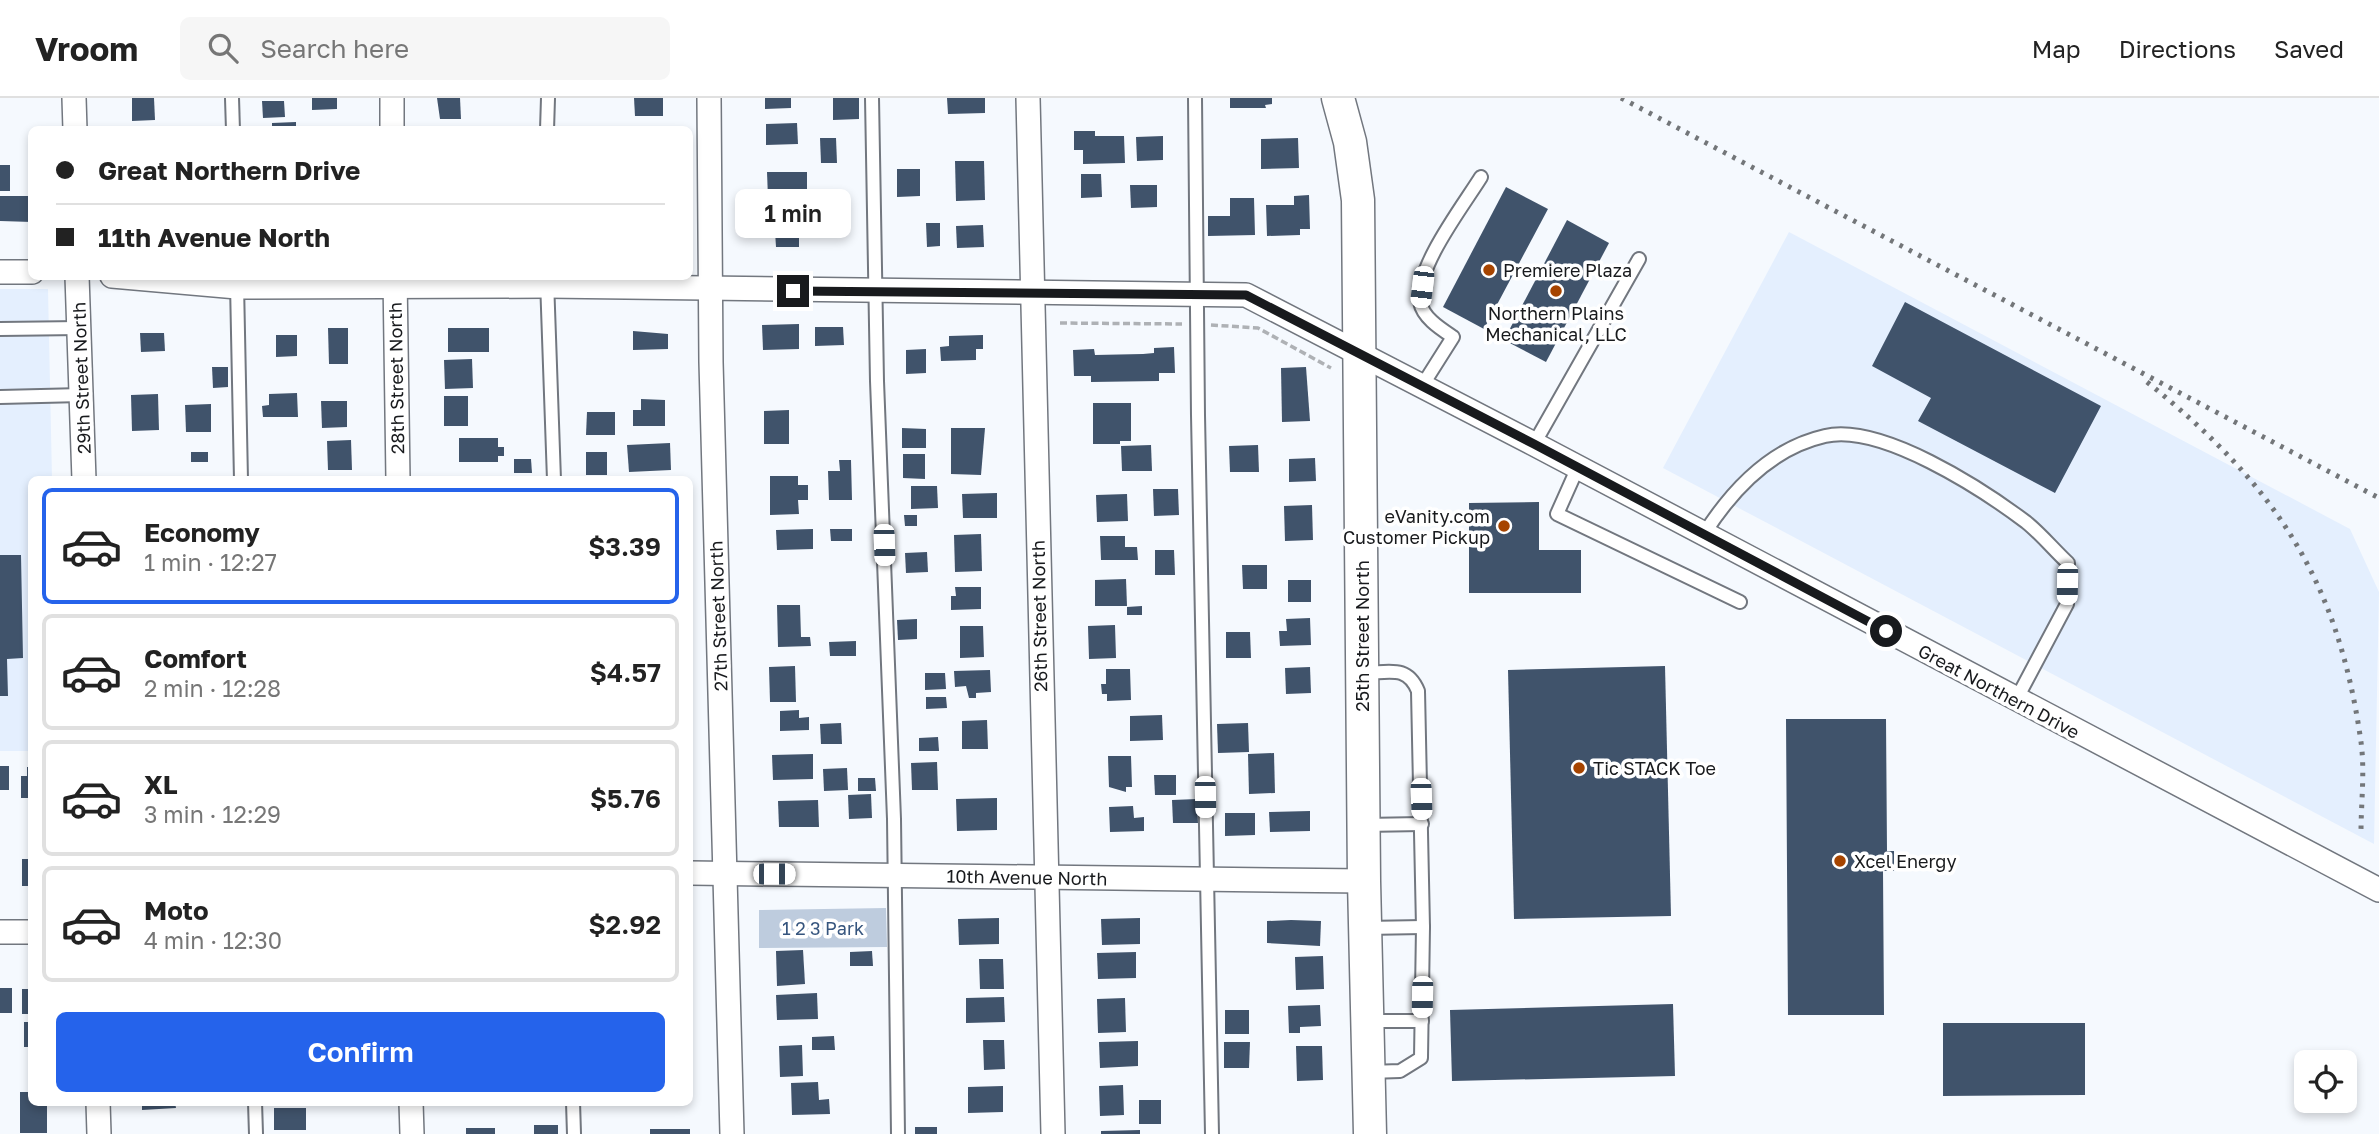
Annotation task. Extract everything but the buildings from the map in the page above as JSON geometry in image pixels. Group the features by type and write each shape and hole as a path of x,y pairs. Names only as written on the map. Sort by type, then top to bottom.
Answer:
{"street":[{"path":"74,98 75,126"},
{"path":"392,98 392,126"},
{"name":"27th Street North","path":"709,98 711,290 732,1134"},
{"name":"26th Street North","path":"1028,98 1053,1134"},
{"name":"25th Street North","path":"1338,98 1350,142 1358,200 1363,825 1370,1134"},
{"path":"0,272 28,272"},
{"name":"29th Street North","path":"77,280 84,476"},
{"name":"Great Northern Drive","path":"195,280 547,281 711,290 1246,295 2379,890"},
{"name":"28th Street North","path":"395,282 398,476"},
{"name":"10th Avenue North","path":"693,873 1364,881"},
{"path":"0,932 28,932"},
{"path":"98,1106 99,1134"},
{"path":"411,1106 412,1134"}],"lane":[{"path":"232,98 233,126"},
{"path":"547,126 548,98"},
{"path":"872,98 895,876 898,1134"},
{"path":"1195,98 1212,1134"},
{"path":"1422,386 1452,337 1428,317 1420,302 1424,272 1481,177"},
{"path":"1534,444 1639,259"},
{"path":"547,281 554,476"},
{"path":"237,282 242,476"},
{"path":"0,329 80,328"},
{"path":"0,397 82,395"},
{"path":"1703,534 1726,499 1791,446 1828,435 1876,438 1956,475 2028,524 2068,564 2067,604 2016,700"},
{"path":"1578,467 1557,514 1740,602"},
{"path":"1362,673 1404,672 1412,677 1418,691 1422,824 1421,1058 1400,1071 1368,1072"},
{"path":"1363,825 1422,824"},
{"path":"1365,928 1423,927"},
{"path":"1367,1021 1422,1021"},
{"path":"255,1106 256,1134"},
{"path":"573,1106 574,1134"}],"shaded area":[{"path":"1789,232 2350,529 2379,592 2374,844 1663,468"},
{"path":"0,289 48,289 52,476 28,476 28,751 0,751"}],"green space":[{"name":"1 2 3 Park","path":"886,908 887,947 759,948 759,910"}],"railway":[{"path":"1621,98 2379,498"},
{"path":"2147,382 2231,458 2264,497 2293,539 2317,583 2336,631 2361,742 2361,832"}],"place":[{"name":"Premiere Plaza","path":"1489,270"},
{"name":"Northern Plains Mechanical, LLC","path":"1556,291"},
{"name":"eVanity.com Customer Pickup","path":"1504,526"},
{"name":"Tic STACK Toe","path":"1579,768"},
{"name":"Xcel Energy","path":"1840,861"}],"route":[{"path":"793,291 1246,295 1886,631"}]}
